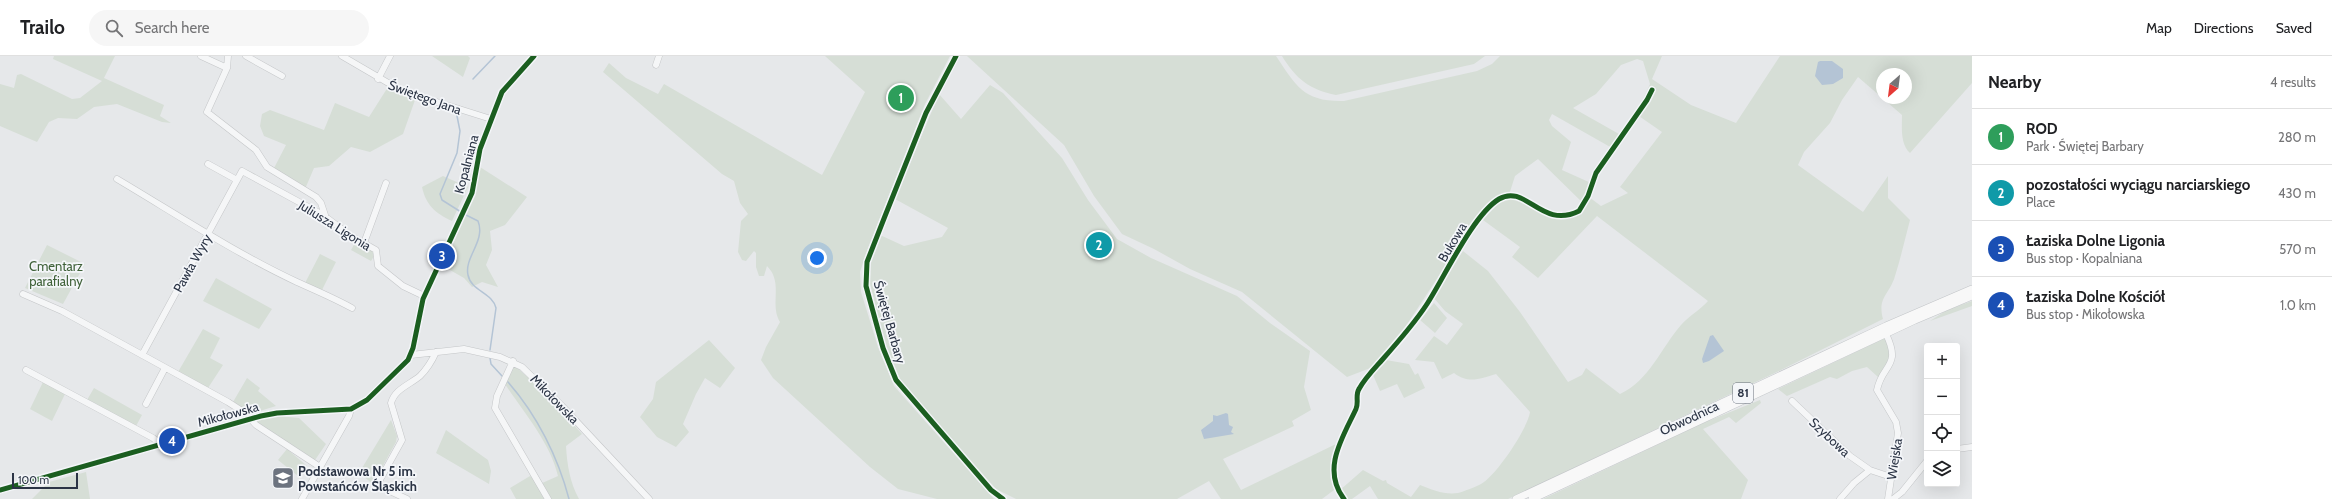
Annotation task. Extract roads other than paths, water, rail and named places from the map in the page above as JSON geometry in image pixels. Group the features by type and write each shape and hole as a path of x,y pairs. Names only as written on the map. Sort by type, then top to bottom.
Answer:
{"main road":[{"name":"Obwodnica","path":"1516,499 1892,323 1972,289"},
{"name":"Obwodnica","path":"1532,499 1886,334 1972,296"}],"street":[{"path":"201,56 227,68"},
{"name":"Juliusza Ligonia","path":"228,56 227,68 207,112 256,150 267,167 300,188 301,193 294,200"},
{"path":"246,56 282,76"},
{"name":"Świętego Jana","path":"342,56 378,79 402,92 491,119"},
{"path":"378,79 390,56"},
{"name":"Kopalniana","path":"405,364 411,354 424,296 474,184 479,154 491,119 505,86 534,56"},
{"path":"656,65 659,56"},
{"name":"Świętej Barbary","path":"956,56 926,114 885,216 867,262 866,286 884,348 896,380 991,490 1003,499"},
{"name":"Bukowa","path":"1344,499 1337,490 1334,478 1336,462 1339,440 1357,407 1359,389 1427,304 1479,219 1498,200 1509,194 1517,196 1549,214 1562,216 1579,211 1588,196 1596,173 1643,106 1652,90"},
{"path":"208,164 237,180"},
{"name":"Juliusza Ligonia","path":"242,171 294,200 326,215 376,250 378,266 403,286 424,296"},
{"name":"Pawła Wyry","path":"142,355 242,171"},
{"path":"117,179 208,233 297,282 315,288 352,308"},
{"path":"364,243 386,183"},
{"path":"300,188 316,197 326,215"},
{"path":"23,294 62,311 228,402 250,418 256,425 320,467"},
{"name":"Wiejska","path":"1886,334 1892,346 1893,357 1877,390 1898,428 1888,499"},
{"name":"Mikołowska","path":"411,354 464,349 513,361 530,373 649,499"},
{"path":"407,499 377,485 402,440 391,403 396,392 421,375 431,362 436,352"},
{"path":"513,361 496,396 495,408 548,499"},
{"name":"Mikołowska","path":"0,490 250,418 277,413 351,409 366,400 405,364"},
{"path":"146,404 165,368"},
{"path":"26,370 153,438 160,444"},
{"name":"Szybowa","path":"1792,401 1850,456 1870,470 1891,477"},
{"path":"302,499 349,416 351,409"},
{"path":"1960,449 1972,447"},
{"name":"Wiejska","path":"1892,499 1902,492 1924,465"},
{"path":"1840,499 1854,483 1870,470"}],"water":[{"path":"1832,61 1843,69 1843,78 1833,84 1822,85 1815,76 1818,62"},
{"path":"1713,335 1724,351 1709,361 1703,363 1702,359 1710,336"},
{"path":"1226,413 1228,414 1229,425 1233,427 1231,432 1234,434 1204,439 1201,430 1213,421 1213,415 1217,416"}],"waterway":[{"path":"473,79 495,56"},
{"path":"456,111 460,131 457,153 440,194 442,200 461,212"},
{"path":"464,214 478,221 480,228 477,242 469,262 468,275 473,285 487,295 494,303 496,308 490,350"},
{"path":"490,358 491,364 502,376"},
{"path":"508,382 528,408 553,452 569,499"}],"place":[{"name":"ROD","path":"901,98"},
{"name":"pozostałości wyciągu narciarskiego","path":"1099,245"},
{"name":"Łaziska Dolne Ligonia","path":"442,256"},
{"name":"Łaziska Dolne Kościół","path":"172,441"},
{"name":"Podstawowa Nr 5 im. Powstańców Śląskich","path":"283,478"}],"park label":[{"name":"Cmentarz parafialny","path":"56,274"}]}
